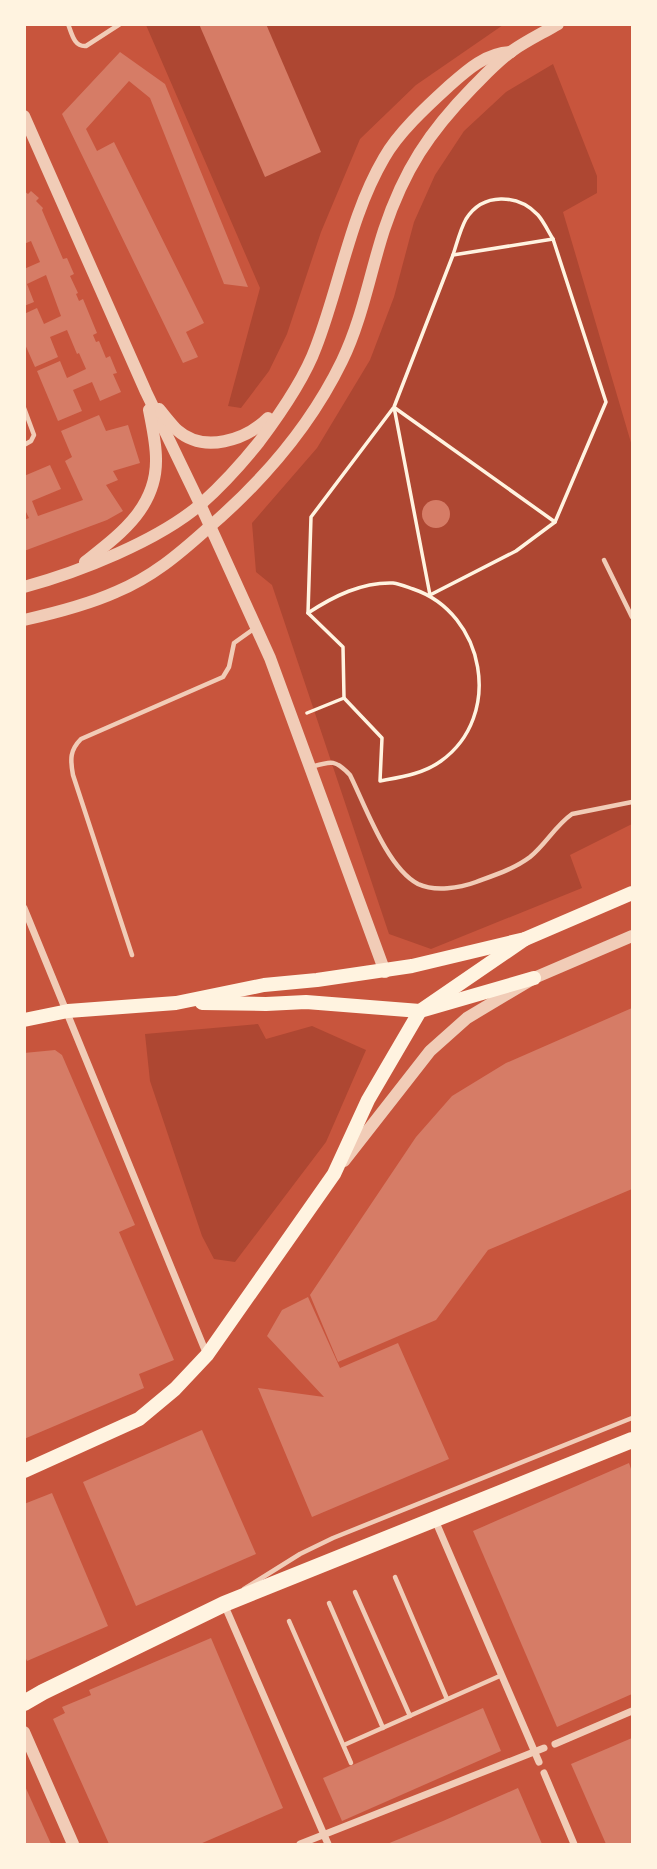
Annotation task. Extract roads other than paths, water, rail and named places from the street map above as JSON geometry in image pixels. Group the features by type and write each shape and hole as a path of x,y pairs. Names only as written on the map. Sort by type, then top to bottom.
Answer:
{"main road":[{"path":"176,1003 264,985 385,971 525,939 632,893"},
{"path":"24,1471 139,1419 175,1389 207,1355 334,1174 368,1100 420,1011 525,939"},
{"path":"24,1020 68,1011 176,1003 306,1002 420,1011 534,978"},
{"path":"24,1703 224,1604 632,1440"}],"street":[{"path":"24,620 61,612 116,592 181,554 243,497 282,454 307,422 343,360 400,184 418,153 443,118 512,51 558,24"},
{"path":"24,587 55,579 100,561 160,531 200,504 258,443 290,396 315,349 351,231 384,157 428,105 470,68 490,56 512,51"},
{"path":"24,116 146,393 270,658 385,971"},
{"path":"146,393 178,431 193,440 209,442 243,438 259,428 290,396"},
{"path":"74,570 122,533 144,507 153,486 156,460 146,393"},
{"path":"24,908 207,1355"},
{"path":"334,1174 441,1040 467,1017 534,978 632,936"},
{"path":"434,1520 539,1762"},
{"path":"224,1604 328,1844"},
{"path":"555,1744 632,1712"},
{"path":"24,1732 73,1844"},
{"path":"300,1844 544,1748"},
{"path":"544,1773 574,1844"}],"lane":[{"path":"68,24 81,47 120,24"},
{"path":"24,408 34,435 31,441 24,445"},
{"path":"604,560 632,617"},
{"path":"132,955 74,775 70,758 74,746 81,739 223,677 229,667 234,643 256,627"},
{"path":"309,768 334,762 341,765 350,775 386,846 405,875 420,885 439,889 469,885 506,871 531,856 563,820 572,814 632,802"},
{"path":"224,1604 256,1580 333,1538 632,1418"},
{"path":"395,1577 447,1699"},
{"path":"355,1592 410,1716"},
{"path":"328,1603 383,1728"},
{"path":"289,1620 351,1763"},
{"path":"344,1745 502,1675"}]}
